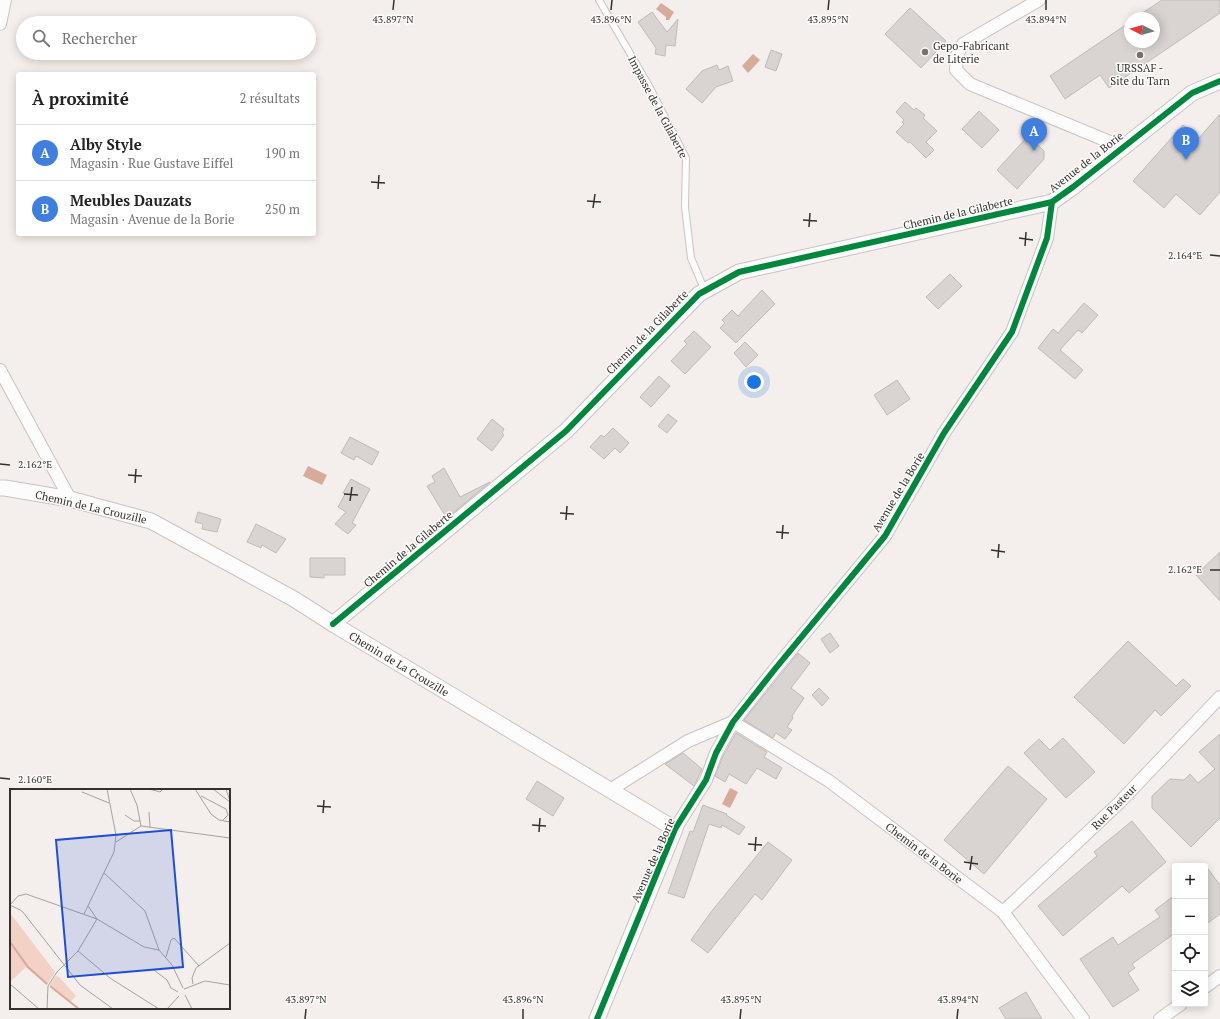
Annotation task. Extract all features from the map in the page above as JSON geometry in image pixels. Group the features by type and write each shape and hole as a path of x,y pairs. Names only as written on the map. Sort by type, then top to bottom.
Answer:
{"street":[{"path":"0,24 5,0"},
{"path":"1040,0 963,44 957,55 956,70 970,84 1122,147"},
{"name":"Avenue de la Borie","path":"597,1019 675,829 706,780 716,753 733,722 885,536 944,433 1012,332 1047,238 1052,202 1192,92 1220,81"},
{"name":"Chemin de la Gilaberte","path":"333,624 566,431 699,294 739,272 1052,202"},
{"path":"0,370 70,500"},
{"name":"Chemin de La Crouzille","path":"0,488 70,500 151,521 294,599 333,624 675,829"},
{"name":"Rue Pasteur","path":"1003,912 1120,803 1220,697"},
{"path":"610,790 688,741 733,722"},
{"name":"Chemin de la Borie","path":"733,722 829,781 1003,912 1083,1019"},
{"path":"1208,985 1220,976"},
{"path":"1160,1019 1177,1007"}],"lane":[{"name":"Impasse de la Gilaberte","path":"599,0 648,86 686,158 685,207 692,258 705,291"}],"shaded area":[{"path":"661,3 674,12 669,20 666,20 666,17 656,9"},
{"path":"753,54 760,60 748,73 742,66"},
{"path":"308,466 327,475 322,485 303,476"},
{"path":"730,788 738,792 730,808 722,804"}],"building":[{"path":"1162,0 1220,0 1220,13 1109,88 1100,75 1065,99 1050,76 1124,26 1124,48 1160,48 1160,12 1144,12"},
{"path":"910,8 946,41 921,68 885,34"},
{"path":"652,12 667,32 678,19 675,46 666,45 665,56 655,54 656,48 638,22"},
{"path":"771,50 782,54 776,71 765,67"},
{"path":"717,65 719,70 728,66 733,81 716,87 702,103 686,89 702,71"},
{"path":"905,102 914,110 916,108 925,115 923,118 937,131 926,142 934,150 926,158 910,142 908,143 896,132 904,124 902,122 904,120 896,112"},
{"path":"979,111 999,130 982,148 962,129"},
{"path":"1220,114 1220,192 1200,215 1176,194 1164,208 1133,181 1183,125 1199,138"},
{"path":"1028,136 1044,151 1044,159 1017,189 997,170"},
{"path":"950,274 962,286 938,309 926,297"},
{"path":"762,290 775,304 736,343 720,328 725,323 722,320 732,310 738,316"},
{"path":"1084,303 1098,315 1082,333 1078,330 1060,350 1083,370 1075,379 1038,348 1053,329 1058,333"},
{"path":"694,331 711,347 685,374 671,361 687,344 684,341"},
{"path":"745,342 758,355 746,367 734,353"},
{"path":"659,376 670,386 651,407 640,397"},
{"path":"897,380 910,399 887,415 874,395"},
{"path":"668,414 677,421 667,433 658,426"},
{"path":"492,419 504,429 502,433 504,435 492,451 477,439"},
{"path":"613,428 629,443 620,453 615,448 604,459 590,447 601,435 604,437"},
{"path":"350,437 379,452 372,465 356,456 354,460 341,453"},
{"path":"444,468 460,497 490,482 452,514 446,517 427,486 435,482 432,476"},
{"path":"351,479 370,489 352,523 356,525 348,534 335,524 346,512 338,507 345,494 343,493"},
{"path":"198,512 221,519 217,532 202,529 203,524 195,522"},
{"path":"256,524 286,539 276,553 262,545 261,548 247,542"},
{"path":"1220,552 1220,601 1196,575"},
{"path":"310,558 345,558 345,575 324,575 324,578 310,577"},
{"path":"830,633 839,646 830,653 821,639"},
{"path":"1128,641 1176,686 1183,679 1191,686 1161,716 1155,710 1124,744 1074,697"},
{"path":"798,653 810,663 791,688 804,698 792,716 793,718 787,727 792,730 785,739 776,733 773,738 744,720"},
{"path":"819,688 829,698 822,706 812,695"},
{"path":"736,733 767,752 764,757 782,768 776,779 757,768 746,784 729,774 725,782 715,776 723,756"},
{"path":"1220,734 1220,818 1191,847 1152,808 1152,796 1170,779 1184,780 1190,774 1198,783 1215,769 1199,752"},
{"path":"1063,738 1095,772 1066,798 1024,753 1039,739 1050,750"},
{"path":"683,753 702,769 694,786 665,764"},
{"path":"1008,766 1047,799 984,874 944,840"},
{"path":"537,781 564,798 553,816 526,799"},
{"path":"703,805 727,814 726,815 745,827 739,835 722,825 721,828 709,824 684,898 668,893 690,831 693,832"},
{"path":"1132,821 1166,862 1129,893 1122,886 1063,936 1038,906 1097,856 1094,852"},
{"path":"768,842 792,860 762,900 755,894 708,953 691,940 711,912"},
{"path":"1208,869 1220,885 1220,914 1208,923"},
{"path":"1172,897 1172,935 1132,964 1135,968 1128,973 1139,990 1113,1007 1080,959 1113,937 1118,945 1160,917 1155,910"},
{"path":"1026,992 1042,1019 1006,1019 999,1008"}],"cycle path":[{"path":"333,624 566,431 699,294 739,272 1052,202 1192,93 1220,81"},
{"path":"597,1019 675,829 706,780 716,753 733,722 885,536 944,433 1012,332 1047,238 1052,202"}],"place":[{"name":"Gepo-Fabricant de Literie","path":"925,52"},
{"name":"URSSAF - Site du Tarn","path":"1140,55"},
{"name":"Alby Style","path":"1034,151"},
{"name":"Meubles Dauzats","path":"1186,160"}]}
